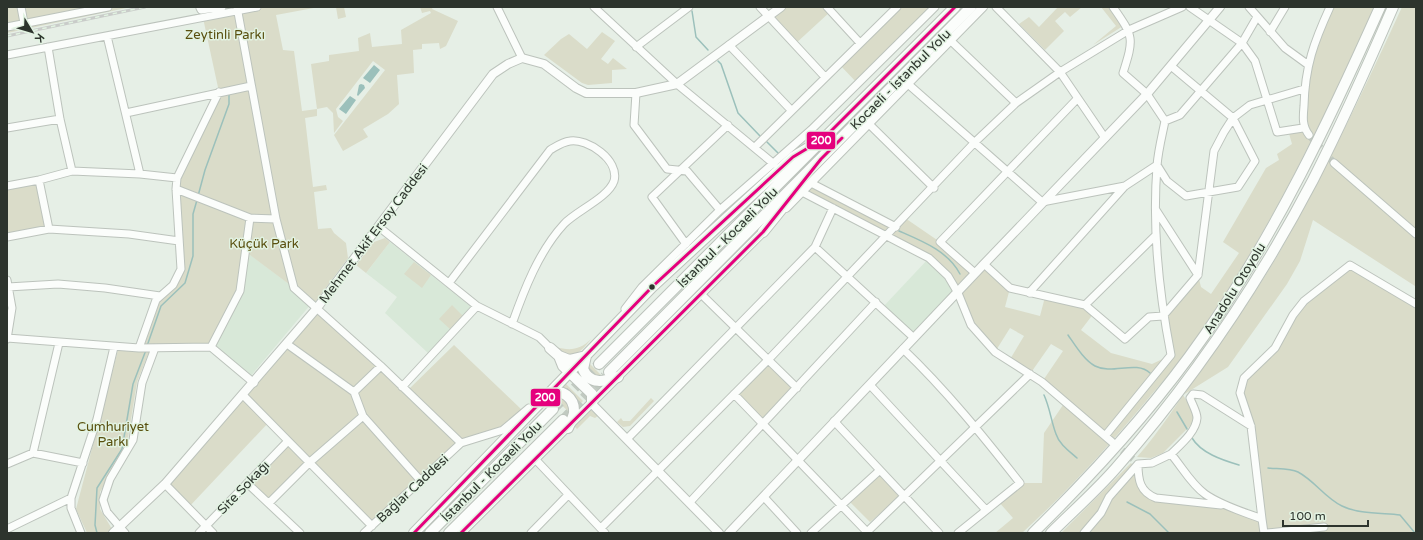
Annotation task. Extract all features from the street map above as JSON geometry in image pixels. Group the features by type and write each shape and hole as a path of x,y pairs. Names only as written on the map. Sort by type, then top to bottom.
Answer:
{"highway":[{"name":"İstanbul - Kocaeli Yolu","path":"599,364 955,7"},
{"name":"Kocaeli - İstanbul Yolu","path":"609,372 971,7"},
{"name":"Anadolu Otoyolu","path":"1033,533 1102,463 1135,425 1200,342 1232,295 1302,175 1380,7"},
{"name":"Anadolu Otoyolu","path":"1051,533 1115,470 1146,433 1174,398 1244,298 1312,181 1346,113 1393,7"},
{"path":"414,533 546,396 556,380 586,356 652,287 793,157 823,140"},
{"path":"763,232 821,159"},
{"path":"550,348 559,356 569,360 586,356"},
{"path":"550,348 564,374 592,394 592,404"},
{"path":"559,356 564,374"},
{"path":"586,356 583,369 589,378 598,382 618,377"},
{"path":"449,533 565,424 574,413 572,402 564,394 555,392 546,396"},
{"name":"İstanbul - Kocaeli Yolu","path":"430,533 553,408"}],"main road":[{"path":"522,58 544,64 576,88 586,93 636,93 677,84 782,7"},
{"path":"461,533 536,460 565,424 592,404 983,7"},
{"path":"729,533 834,421 958,293 1042,202 1148,94 1220,7"},
{"name":"Mehmet Akif Ersoy Caddesi","path":"119,531 165,484 287,344 379,227 493,74 508,64 522,58"},
{"path":"592,404 720,533"}],"street":[{"path":"22,7 24,23"},
{"path":"7,27 93,8 108,7"},
{"path":"200,8 201,10 222,7"},
{"path":"7,55 238,9 257,7"},
{"path":"497,7 522,58"},
{"path":"636,47 689,7"},
{"path":"760,7 767,17 825,77"},
{"path":"827,7 860,43"},
{"path":"755,147 896,7"},
{"path":"603,339 642,288 720,210 811,130 935,7"},
{"path":"996,7 1060,72 1105,138"},
{"path":"1105,436 1171,355 1164,316 1156,235 1157,165 1165,121 1148,94 1123,73 1131,44 1129,30 1113,7"},
{"path":"536,460 603,531 658,470 849,277 934,188 975,142 1016,103 1060,72 1129,30 1182,7"},
{"path":"1190,7 1242,43 1255,61 1277,132 1303,128"},
{"path":"1249,7 1285,48 1307,64"},
{"path":"1270,32 1285,7"},
{"path":"1309,135 1303,128 1304,89 1307,64 1315,40 1330,7"},
{"path":"597,8 636,47 677,84 774,164"},
{"path":"238,9 276,219 294,288 381,366 461,443 503,430 546,396"},
{"path":"1165,121 1180,115 1242,43 1257,17"},
{"path":"107,36 140,174"},
{"path":"950,40 1016,103"},
{"path":"729,46 791,110"},
{"path":"48,47 60,119 72,171"},
{"path":"1157,165 1167,181 1186,196 1238,187 1255,161 1233,118 1171,66"},
{"path":"908,84 1042,202 1125,186"},
{"path":"126,113 251,86"},
{"path":"984,264 1010,288 1085,305 1126,339 1149,317 1164,316 1198,275 1214,151 1233,118 1250,105 1304,89"},
{"path":"139,348 156,300 174,285 181,269 176,188 177,178 219,92"},
{"path":"636,93 634,125 667,169 687,172 720,210"},
{"path":"975,273 940,242 1077,99"},
{"path":"7,128 60,119"},
{"path":"869,124 934,188"},
{"path":"686,244 652,198 728,125"},
{"path":"449,283 550,150 560,144 570,141 580,141 590,144 610,163 614,179 611,186 605,193 570,219 558,233 535,268 512,324"},
{"path":"1334,163 1416,234"},
{"path":"1029,293 1125,186 1157,165"},
{"path":"7,186 39,180 72,171 140,174 177,178"},
{"path":"39,180 49,229"},
{"path":"811,183 896,227"},
{"path":"176,188 250,218 276,219"},
{"path":"802,192 888,235 929,258 948,276 958,293 971,325 995,352 1030,374 1112,442"},
{"path":"627,439 815,248 833,208"},
{"path":"1156,210 1198,275"},
{"path":"211,347 240,291 250,218"},
{"path":"379,227 477,306 539,337 550,348"},
{"path":"7,237 49,229 129,234 180,241"},
{"path":"1085,305 1156,235"},
{"path":"815,248 849,277 914,338"},
{"path":"1324,527 1266,533 1262,520 1251,426 1240,393 1244,378 1275,348 1293,315 1304,301 1350,265 1416,304"},
{"path":"160,296 105,288 58,284 8,284 12,308 7,338 114,347 211,347 254,383"},
{"path":"701,294 797,388"},
{"path":"690,502 876,302"},
{"path":"402,387 477,306"},
{"path":"32,453 59,343"},
{"path":"287,344 354,392 363,416 420,480"},
{"path":"81,533 71,508 71,498 97,419 114,347"},
{"path":"119,531 107,512 104,500 106,488 133,440 142,383 155,348"},
{"path":"903,349 929,374 977,427 1020,483 958,533"},
{"path":"354,392 381,366"},
{"path":"734,394 799,460 867,533 1030,374"},
{"path":"870,384 986,510"},
{"path":"1136,462 1152,463 1171,454 1188,436 1196,421 1196,415 1190,398 1192,394 1202,395 1251,426"},
{"path":"242,395 372,526"},
{"path":"268,502 310,462 363,416"},
{"path":"834,421 939,533"},
{"name":"Site Sokağı","path":"198,533 288,441"},
{"name":"Bağlar Caddesi","path":"364,533 461,443"},
{"path":"7,464 32,453 83,463"},
{"path":"1171,454 1200,490 1211,498 1262,520"},
{"path":"1136,462 1140,485 1150,496 1156,498 1227,506"},
{"path":"1084,533 1101,513 1108,497 1136,462"},
{"path":"811,533 880,470"},
{"path":"247,483 300,533"},
{"path":"165,484 213,533"},
{"path":"530,533 568,495"},
{"path":"764,497 797,533"},
{"path":"7,529 71,498"}],"shaded area":[{"path":"390,242 471,307 428,353 385,313 397,297 366,273"},
{"path":"245,251 294,288 311,304 249,378 211,347"},
{"path":"929,258 958,293 914,338 882,308"}],"green space":[{"path":"7,7 131,7 7,33"},
{"path":"257,7 319,7 276,15 283,50 294,51 302,111 317,109 317,116 305,118 313,187 326,185 327,190 314,192 318,229 331,228 334,233 346,243 348,258 313,305 294,288 246,252 240,291 211,347 139,348 162,293 181,269 176,189 219,92 203,18"},
{"path":"336,7 344,7 346,17 338,19"},
{"path":"420,7 433,7 432,9 458,21 446,46 440,49 439,43 422,44 422,49 413,50 414,73 397,75 399,104 388,114 363,129 368,137 343,151 334,135 385,70 373,61 336,109 338,117 343,121 334,133 333,113 327,107 317,109 311,64 329,61 329,55 359,51 358,38 370,33 372,47 402,44 401,30 431,13 430,11 422,13"},
{"path":"781,7 827,7 831,11 794,45 767,17"},
{"path":"897,7 935,7 858,84 839,64"},
{"path":"1058,7 1082,7 1070,17 1065,12 1055,21 1064,31 1045,50 1019,24 1029,17 1039,27"},
{"path":"1101,7 1110,7 1123,26 1093,45 1116,26"},
{"path":"1330,7 1375,7 1311,142 1264,230 1239,272 1184,355 1102,452 1055,502 1022,533 995,533 1013,518 998,501 1020,483 1042,483 1044,433 1065,402 1042,382 1063,351 1051,344 1030,374 1009,361 1024,336 1010,328 995,352 971,325 958,293 929,258 802,192 811,183 896,227 905,218 940,242 975,273 984,264 1010,288 1005,307 1040,316 1045,297 1085,305 1094,313 1081,330 1111,353 1152,364 1171,355 1163,316 1198,275 1201,287 1211,294 1239,253 1223,242 1266,168 1279,160 1277,154 1292,144 1288,130 1303,128 1304,89"},
{"path":"1402,7 1416,7 1416,290 1415,286 1313,220 1300,261 1287,284 1228,367 1183,395 1241,313 1279,253 1343,132"},
{"path":"602,32 615,41 601,59 608,64 613,58 627,69 612,70 612,83 588,85 582,83 544,55 561,39 569,34 587,49"},
{"path":"39,180 49,229 7,237 7,186"},
{"path":"385,238 390,242 366,273 356,265 374,242"},
{"path":"414,262 431,275 422,288 404,274"},
{"path":"1350,265 1416,303 1416,533 1061,533 1131,463 1134,467 1138,464 1146,493 1227,505 1262,519 1251,426 1240,393 1244,378 1275,348 1293,315"},
{"path":"452,305 463,316 450,329 439,319"},
{"path":"317,308 407,391 454,345 522,410 503,430 461,443 372,526 310,462 269,503 247,483 288,441 269,422 188,508 165,484"},
{"path":"591,339 583,349 571,355 566,354 556,347 575,349 587,343"},
{"name":"Cumhuriyet Parkı","path":"118,350 149,352 137,382 128,438 123,452 100,492 100,509 112,529 107,533 87,533 76,509"},
{"path":"769,359 797,388 763,424 734,394"},
{"path":"587,361 603,377 600,379 587,373"},
{"path":"566,384 583,401 577,407 560,389"},
{"path":"557,395 569,401 569,412 554,398"},
{"path":"1183,395 1193,413 1194,420 1192,424 1163,453 1151,458 1137,457 1170,415"},
{"path":"651,398 654,401 630,426 623,427 617,422 621,418 623,421 630,421"},
{"path":"590,410 599,415 595,418 590,416 577,429 574,426"},
{"path":"879,473 901,496 870,522 849,501"}],"water":[{"path":"374,65 380,70 370,83 363,78"},
{"path":"359,85 364,85 365,88 358,96"},
{"path":"350,96 356,100 346,114 339,109"}],"waterway":[{"path":"692,11 696,37 708,50"},
{"path":"718,61 721,64 738,113 760,136"},
{"path":"198,196 205,170 229,104 229,94"},
{"path":"767,142 778,153"},
{"path":"147,346 161,306 185,283 193,256 193,214 197,200"},
{"path":"899,231 934,248 949,259 960,274"},
{"path":"1068,335 1083,356 1095,366 1109,369 1131,367 1144,369 1150,373"},
{"path":"97,533 95,525 97,488 122,449 133,384 146,350"},
{"path":"1044,395 1057,438 1077,458"},
{"path":"1177,412 1187,429"},
{"path":"1192,438 1206,452 1239,465"},
{"path":"1268,468 1287,469 1298,472 1310,480 1330,499 1348,509 1363,512 1400,515 1415,533"},
{"path":"1127,502 1150,514 1169,533"}],"tunnel":[{"path":"1309,135 1334,163"},
{"path":"553,409 599,364"},
{"path":"563,420 605,376"},
{"path":"1114,444 1133,459"}],"railway":[{"path":"7,36 145,7"}],"transit line":[{"name":"200","path":"414,533 652,287 793,157 823,139 955,7"},
{"name":"200","path":"461,533 763,232 821,159 842,138"}],"park label":[{"name":"Zeytinli Parkı","path":"225,34"},
{"name":"Küçük Park","path":"264,243"}]}
